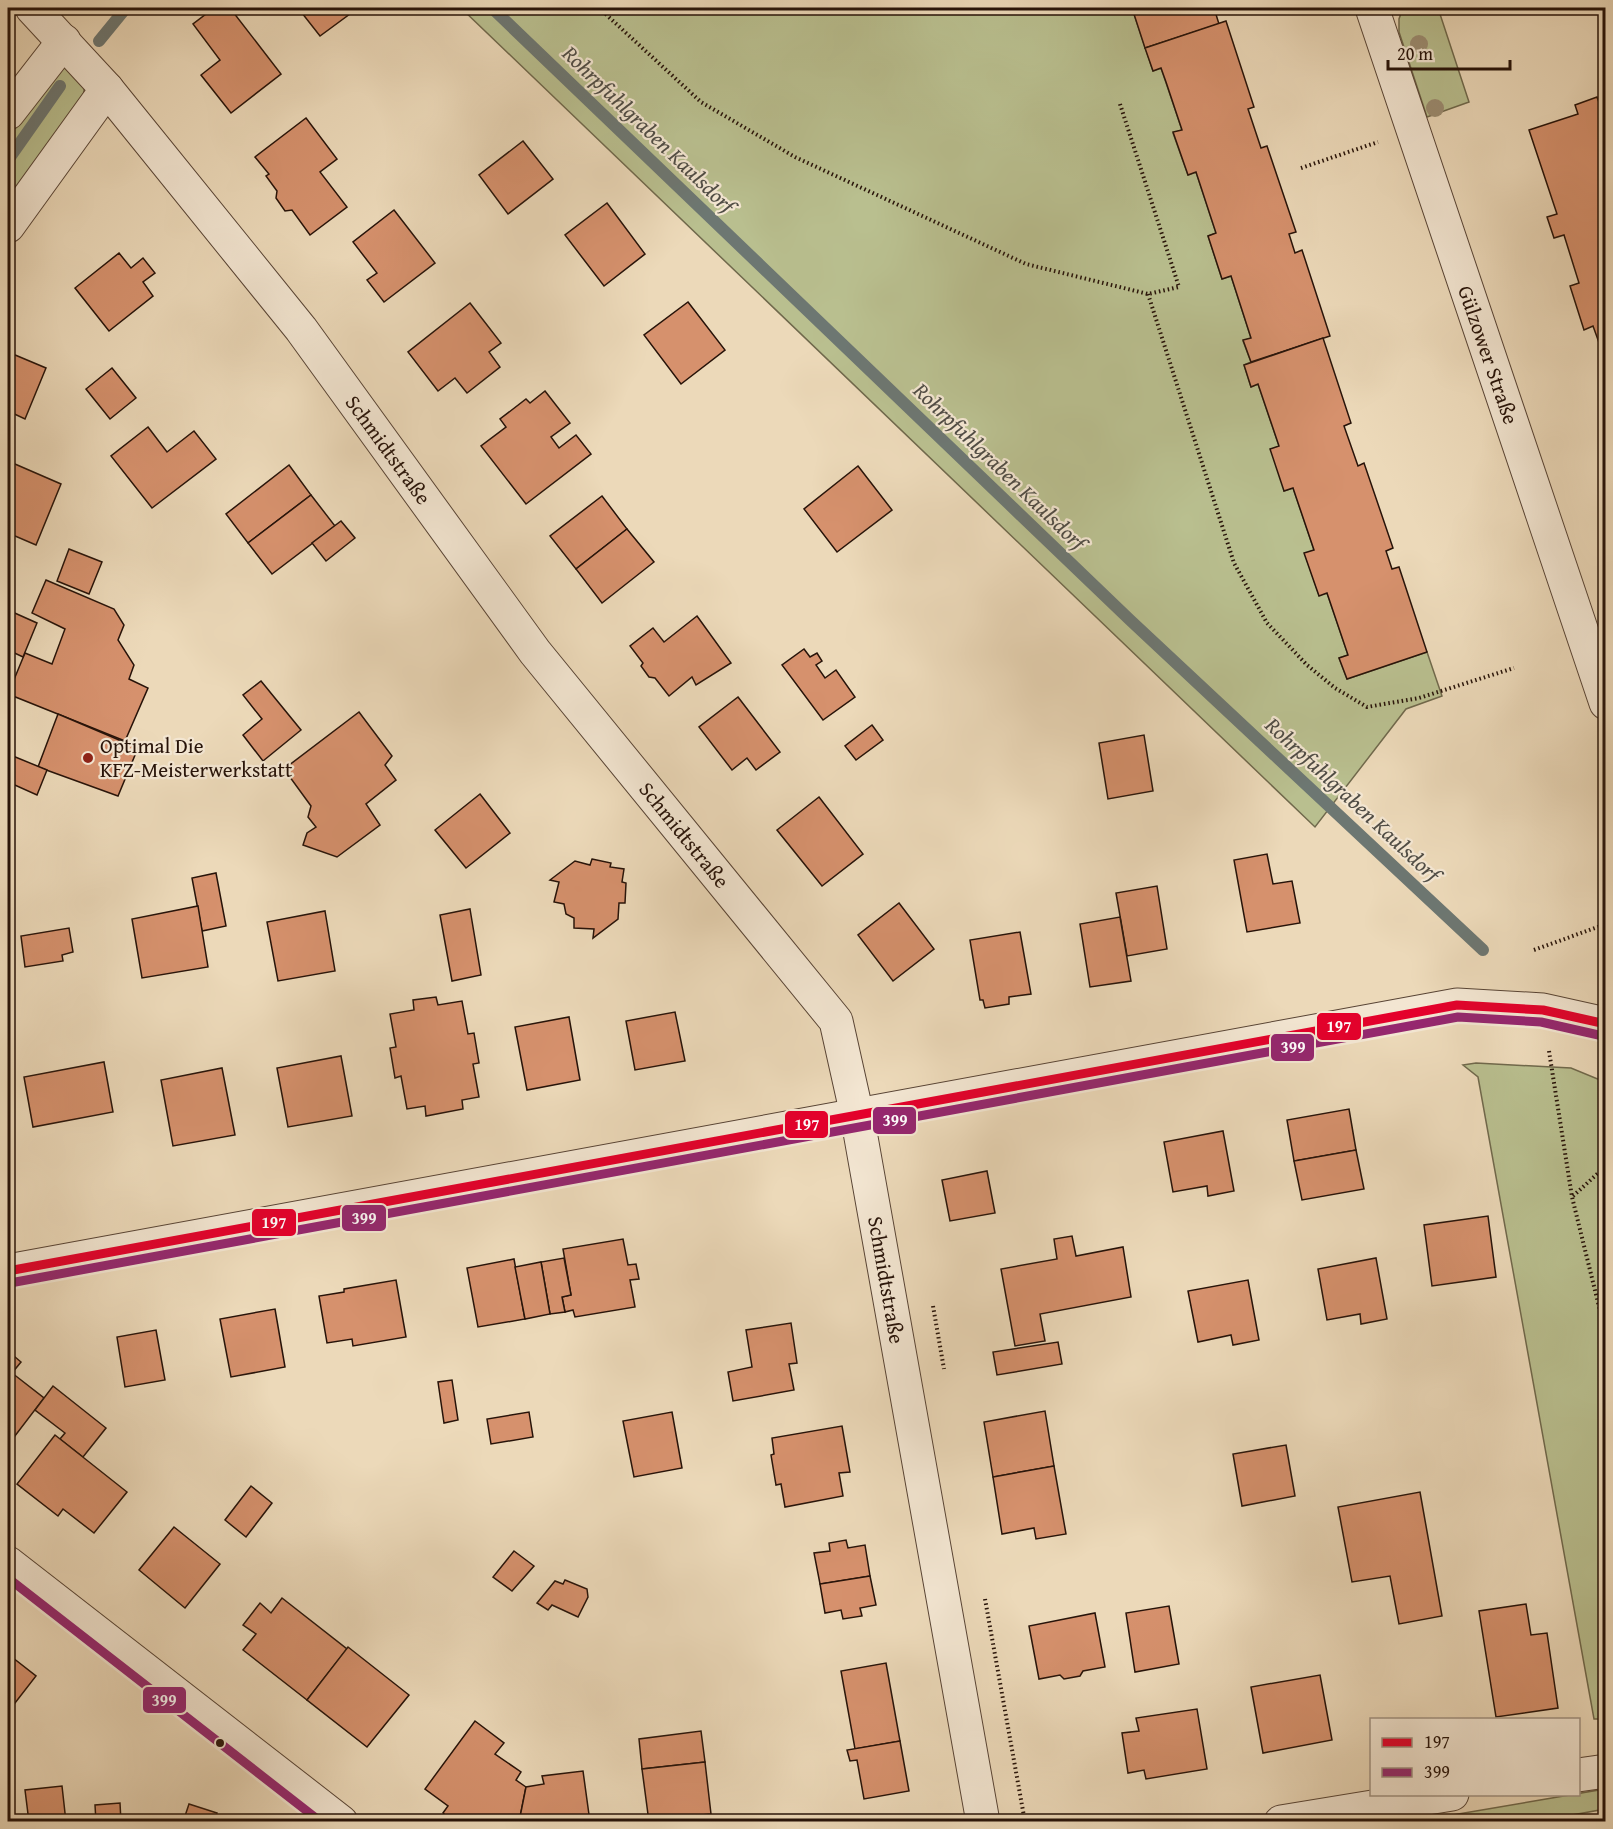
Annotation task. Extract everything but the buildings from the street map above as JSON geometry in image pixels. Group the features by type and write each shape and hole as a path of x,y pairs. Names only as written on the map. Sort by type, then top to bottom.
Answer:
{"street":[{"name":"Schmidtstraße","path":"32,8 107,89 301,329 535,652 836,1021 857,1115 983,1821"},
{"name":"Gülzower Straße","path":"1372,8 1605,703"},
{"path":"8,113 64,40"},
{"path":"8,226 107,89"},
{"path":"8,1271 1457,1005 1543,1010 1605,1024"},
{"path":"8,1563 341,1821"},
{"path":"1580,1775 1605,1771"},
{"path":"1281,1821 1439,1796"}],"path":[{"path":"599,8 701,102 795,157 1026,264 1148,294 1179,287 1120,104"},
{"path":"1300,168 1384,140"},
{"path":"1148,294 1234,563 1268,623 1307,665 1335,688 1367,707 1419,698 1514,668"},
{"path":"1534,950 1605,924"},
{"path":"1549,1052 1572,1197 1605,1335"},
{"path":"1572,1197 1605,1166"},
{"path":"985,1599 1025,1821"}],"green space":[{"path":"461,8 1132,8 1153,71 1161,68 1182,130 1173,133 1188,175 1196,172 1216,233 1208,236 1222,279 1231,276 1251,338 1243,341 1251,362 1244,365 1251,387 1258,384 1279,446 1284,491 1293,488 1314,550 1305,554 1319,595 1327,593 1348,655 1339,658 1347,679 1427,652 1442,696 1406,709 1315,827"},
{"path":"1403,8 1438,8 1469,102 1427,117 1399,32 1399,19"},
{"path":"64,58 85,84 82,104 8,200 8,136"},
{"path":"1476,1063 1571,1068 1605,1082 1605,1719 1594,1719 1478,1077 1463,1065"},
{"path":"1605,1789 1605,1809 1539,1821 1417,1821 1564,1796 1580,1796 1580,1793"}],"waterway":[{"path":"99,41 126,8"},
{"name":"Rohrpfuhlgraben Kaulsdorf","path":"492,8 1130,620 1483,950"},
{"path":"8,160 60,86"}],"transit line":[{"name":"197","path":"8,1271 1457,1005 1543,1010 1606,1024"},
{"name":"399","path":"10,1283 1458,1017 1541,1022 1603,1036"},
{"name":"399","path":"8,1578 321,1822"}],"place":[{"name":"Optimal Die KFZ-Meisterwerkstatt","path":"88,758"}]}
